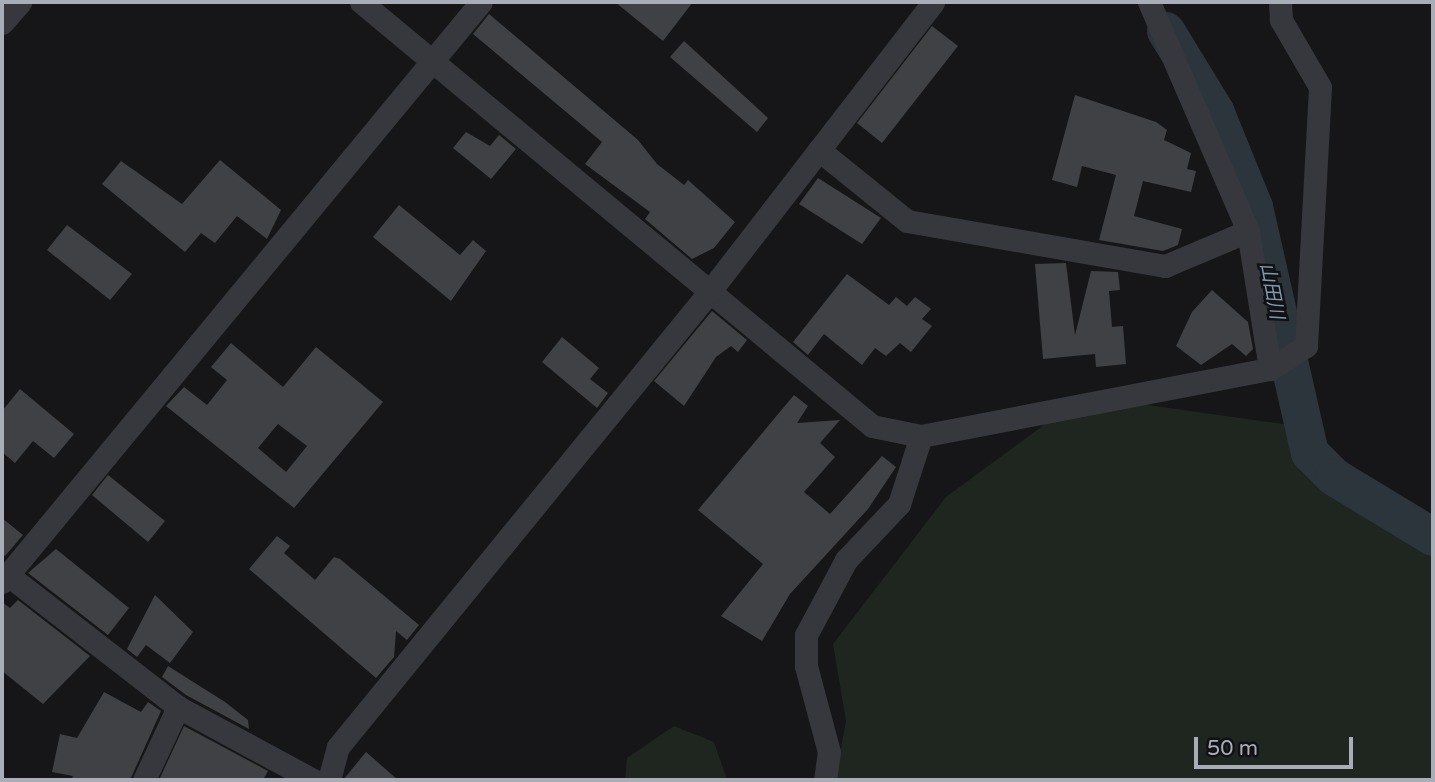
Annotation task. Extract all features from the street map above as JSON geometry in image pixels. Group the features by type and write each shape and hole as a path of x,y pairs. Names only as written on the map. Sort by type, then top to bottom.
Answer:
{"street":[{"path":"2,23 20,2"},
{"path":"361,2 872,426 921,436 1270,369 1306,346 1320,86 1281,20 1280,2"},
{"path":"313,780 178,708 5,579 481,2"},
{"path":"329,780 338,747 710,291 933,2"},
{"path":"1149,2 1248,231 1270,369"},
{"path":"819,149 907,221 1165,266 1248,231"},
{"path":"825,780 829,752 806,666 806,635 846,560 899,504 921,436"},
{"path":"144,780 178,708"}],"shaded area":[{"path":"1083,396 1290,425 1433,558 1433,780 835,780 846,721 833,644 946,497"},
{"path":"674,726 714,742 727,780 625,780 627,758"}],"building":[{"path":"615,2 693,2 663,41"},
{"path":"489,14 638,140 657,164 684,185 688,180 735,222 714,248 692,259 645,219 650,212 585,164 602,142 473,34"},
{"path":"932,26 958,46 882,143 857,123"},
{"path":"684,41 768,118 757,132 670,57"},
{"path":"1075,95 1156,122 1167,130 1164,140 1191,153 1187,169 1196,171 1191,192 1143,181 1134,216 1182,229 1178,245 1163,251 1099,240 1116,175 1082,166 1077,187 1052,180"},
{"path":"466,132 490,146 499,135 516,149 491,179 453,148"},
{"path":"220,160 281,210 267,239 237,216 215,243 201,233 185,252 102,184 121,161 182,204"},
{"path":"818,178 881,218 862,244 799,204"},
{"path":"399,205 460,255 473,240 486,251 451,301 373,237"},
{"path":"67,225 132,274 110,300 47,250"},
{"path":"1066,263 1075,335 1091,271 1118,272 1120,290 1109,291 1112,327 1123,326 1126,364 1096,367 1095,354 1043,359 1035,264"},
{"path":"847,274 889,305 896,297 907,306 915,297 931,309 922,319 932,326 911,352 900,343 886,356 875,348 862,365 824,334 808,355 793,342"},
{"path":"1212,290 1248,322 1253,349 1246,356 1232,344 1201,365 1176,346 1192,312"},
{"path":"712,311 747,340 738,352 731,346 716,357 684,406 654,381"},
{"path":"562,337 599,368 590,379 608,393 597,408 542,362"},
{"path":"231,343 283,387 316,347 383,402 294,508 166,406 184,387 207,405 227,380 211,367","holes":["278,424 307,446 286,472 258,448"]},
{"path":"20,389 74,434 54,458 33,441 15,463 2,452 2,411"},
{"path":"794,395 808,406 797,423 840,420 820,443 835,457 804,492 830,514 882,456 896,467 868,509 790,594 762,641 721,616 763,564 698,510"},
{"path":"108,475 165,521 148,542 92,495"},
{"path":"2,518 23,535 5,556 2,553"},
{"path":"277,536 290,546 284,553 315,580 334,557 340,559 419,625 407,640 396,631 394,657 376,678 249,569"},
{"path":"56,549 129,608 108,635 28,573"},
{"path":"155,595 193,632 170,663 146,645 137,657 127,649"},
{"path":"18,600 90,656 43,704 2,671 2,602 10,608"},
{"path":"168,666 225,702 248,720 249,729 186,695 162,677"},
{"path":"104,692 141,712 148,702 161,711 130,780 71,780 73,776 52,772 60,734 77,738"},
{"path":"184,726 268,771 263,780 159,780"},
{"path":"366,752 398,780 343,780"}],"waterway":[{"name":"山田川","path":"1166,31 1215,111 1254,207 1310,453 1334,477 1433,537"}]}
